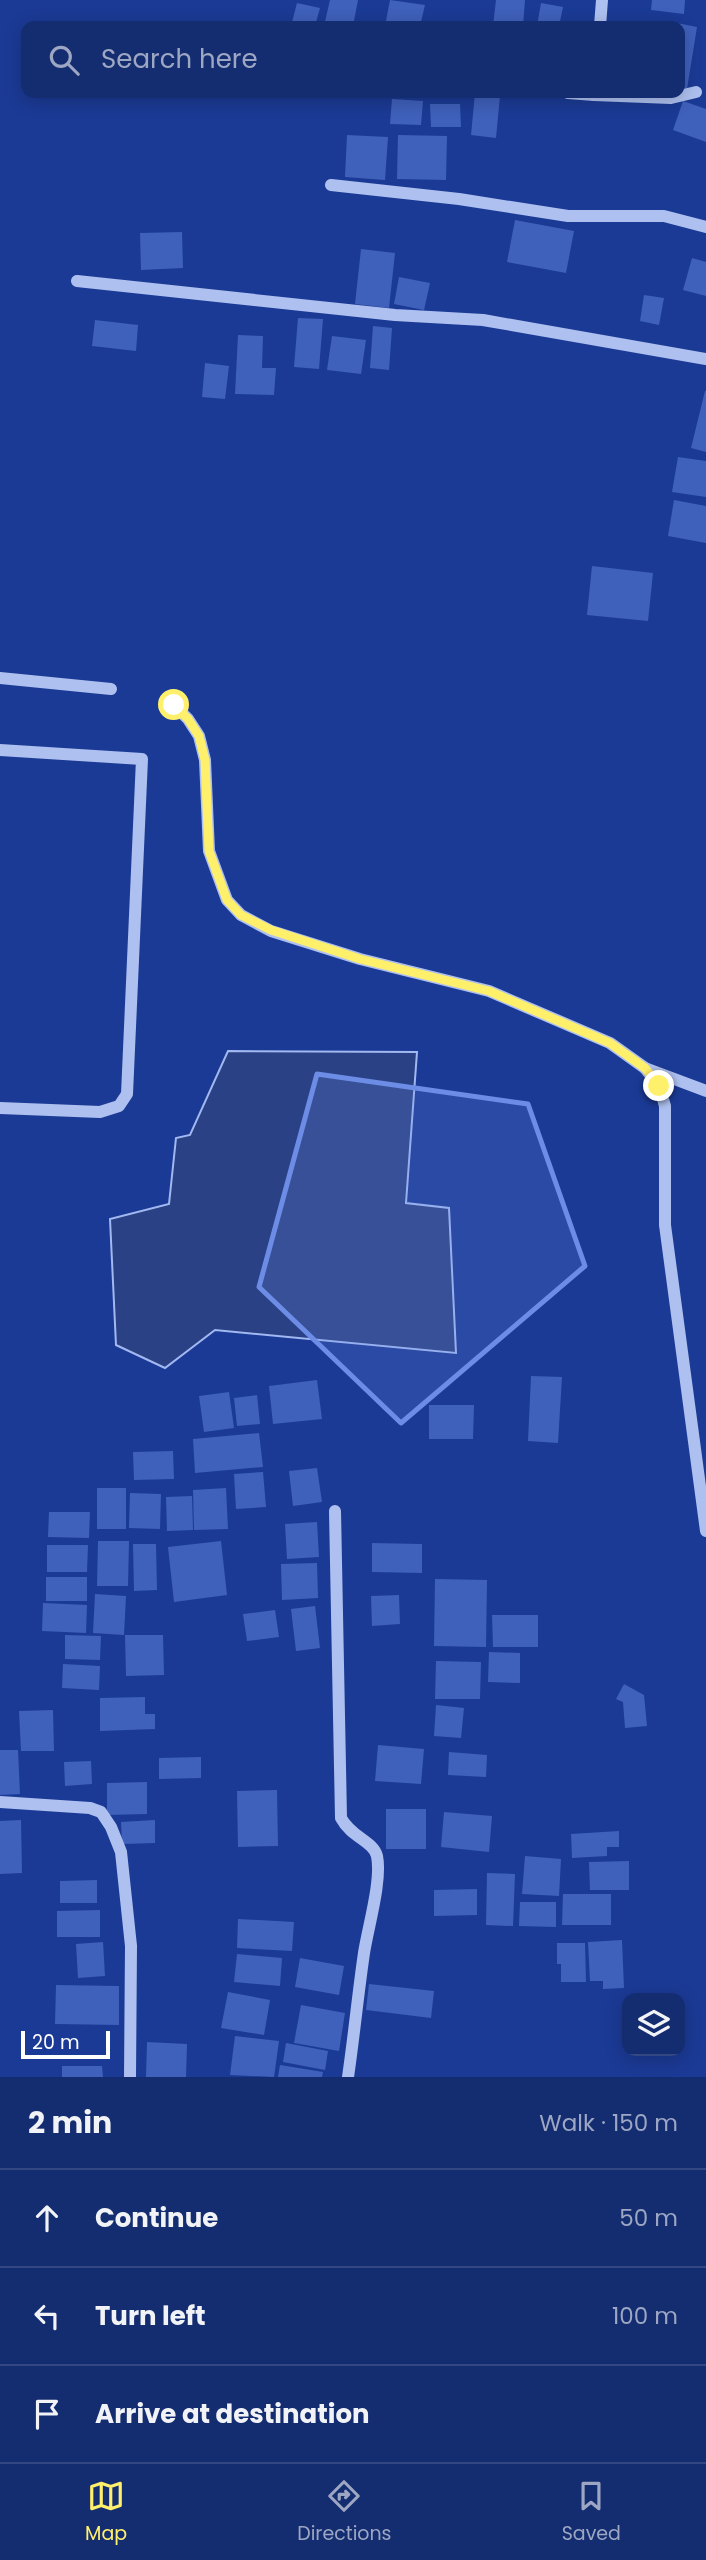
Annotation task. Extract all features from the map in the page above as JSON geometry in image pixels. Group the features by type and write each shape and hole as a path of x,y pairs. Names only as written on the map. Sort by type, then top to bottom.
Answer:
{"street":[{"path":"600,21 602,0"},
{"path":"685,95 696,92"},
{"path":"656,98 675,98"},
{"path":"331,185 459,199 568,216 664,216 706,227"},
{"path":"77,281 395,315 483,320 706,359"},
{"path":"0,678 111,689"},
{"path":"174,705 188,719 199,736 205,760 209,851 227,900 241,915 271,930 360,959 489,991 610,1043 645,1068 706,1091"},
{"path":"0,750 142,759 127,1094 119,1106 100,1112 0,1108"},
{"path":"645,1068 659,1086 665,1106 665,1225 706,1531"},
{"path":"335,1511 341,1818 347,1830 372,1846 378,1871 364,1952 348,2077"},
{"path":"0,1802 90,1808 101,1812 111,1827 121,1852 131,1946 130,2077"}],"highlighted area":[{"path":"317,1074 528,1104 585,1266 401,1423 259,1287"}],"water":[{"path":"228,1051 417,1052 406,1203 449,1208 456,1353 215,1330 165,1368 116,1345 110,1219 169,1204 176,1138 190,1135"}],"building":[{"path":"330,0 358,0 354,21 325,21"},
{"path":"390,0 425,5 421,21 386,21"},
{"path":"496,0 525,0 523,21 494,21"},
{"path":"652,0 685,0 684,14 651,10"},
{"path":"297,3 320,8 316,21 292,21"},
{"path":"541,3 563,7 560,21 538,21"},
{"path":"685,25 697,27 685,89"},
{"path":"475,98 500,98 496,138 471,135"},
{"path":"392,99 423,101 421,125 390,124"},
{"path":"683,101 706,109 706,142 673,130"},
{"path":"430,104 460,104 461,127 431,127"},
{"path":"347,135 388,137 385,180 345,177"},
{"path":"398,135 447,136 446,180 397,179"},
{"path":"515,220 574,231 566,273 507,262"},
{"path":"182,232 183,268 141,270 140,233"},
{"path":"361,249 395,253 389,308 355,304"},
{"path":"692,258 706,262 706,296 683,290"},
{"path":"399,277 430,283 424,310 394,304"},
{"path":"644,295 664,298 659,325 640,321"},
{"path":"298,318 323,319 319,369 294,367"},
{"path":"95,320 138,325 136,351 92,346"},
{"path":"373,326 392,328 389,370 370,368"},
{"path":"238,335 263,336 262,368 276,368 274,395 235,394"},
{"path":"332,336 366,340 361,374 327,370"},
{"path":"205,363 229,366 225,399 202,397"},
{"path":"706,391 706,452 691,448"},
{"path":"678,457 706,461 706,497 672,492"},
{"path":"674,500 706,506 706,543 668,536"},
{"path":"592,566 653,573 648,621 587,615"},
{"path":"531,1376 562,1377 558,1443 528,1441"},
{"path":"317,1380 322,1419 273,1424 269,1386"},
{"path":"229,1392 234,1428 204,1432 199,1396"},
{"path":"257,1395 260,1424 237,1426 234,1398"},
{"path":"429,1405 474,1405 473,1439 429,1439"},
{"path":"259,1433 263,1467 195,1473 193,1439"},
{"path":"173,1451 174,1479 134,1480 133,1452"},
{"path":"317,1468 322,1502 293,1506 289,1471"},
{"path":"263,1472 266,1507 236,1509 234,1474"},
{"path":"97,1488 126,1488 126,1529 97,1529"},
{"path":"226,1488 228,1529 194,1530 193,1490"},
{"path":"130,1493 161,1494 160,1529 129,1528"},
{"path":"192,1496 193,1530 167,1531 166,1497"},
{"path":"49,1512 90,1512 89,1538 48,1537"},
{"path":"317,1522 319,1557 287,1559 285,1524"},
{"path":"98,1541 129,1541 128,1586 97,1586"},
{"path":"221,1541 227,1595 174,1602 168,1547"},
{"path":"372,1543 422,1544 422,1573 372,1572"},
{"path":"133,1544 156,1544 157,1590 134,1591"},
{"path":"47,1545 88,1545 87,1572 47,1572"},
{"path":"317,1563 318,1598 282,1600 281,1564"},
{"path":"46,1577 87,1577 87,1601 46,1601"},
{"path":"435,1579 487,1580 486,1647 434,1646"},
{"path":"95,1594 126,1596 124,1635 93,1633"},
{"path":"399,1595 400,1624 372,1626 371,1596"},
{"path":"43,1603 87,1605 86,1633 42,1631"},
{"path":"315,1606 320,1648 296,1651 291,1609"},
{"path":"275,1610 279,1637 247,1641 243,1614"},
{"path":"492,1615 538,1615 538,1647 493,1647"},
{"path":"65,1635 101,1636 100,1660 65,1659"},
{"path":"125,1635 163,1635 164,1675 126,1676"},
{"path":"489,1652 520,1653 520,1683 488,1682"},
{"path":"436,1661 481,1662 480,1699 435,1699"},
{"path":"63,1664 100,1666 99,1690 62,1688"},
{"path":"624,1684 644,1695 647,1726 625,1728 623,1702 616,1699"},
{"path":"145,1697 145,1714 155,1714 155,1729 100,1731 100,1698"},
{"path":"436,1705 464,1708 461,1738 434,1736"},
{"path":"53,1710 54,1751 21,1751 19,1711"},
{"path":"378,1745 424,1749 421,1784 375,1781"},
{"path":"0,1750 18,1750 20,1794 0,1795"},
{"path":"449,1752 487,1755 486,1777 448,1775"},
{"path":"201,1757 201,1778 159,1779 159,1758"},
{"path":"91,1761 92,1784 65,1786 64,1762"},
{"path":"147,1782 147,1814 107,1815 107,1783"},
{"path":"277,1790 278,1846 238,1847 237,1791"},
{"path":"386,1809 426,1809 426,1849 386,1849"},
{"path":"444,1812 492,1816 489,1852 441,1847"},
{"path":"21,1820 22,1873 0,1874 0,1821"},
{"path":"155,1820 155,1843 122,1844 121,1822"},
{"path":"619,1831 619,1847 607,1847 607,1856 572,1858 571,1834"},
{"path":"525,1856 561,1859 559,1896 522,1894"},
{"path":"629,1861 629,1890 590,1890 589,1862"},
{"path":"487,1873 515,1874 513,1926 486,1925"},
{"path":"97,1880 97,1903 60,1903 60,1881"},
{"path":"477,1889 477,1915 434,1916 434,1890"},
{"path":"563,1894 611,1894 611,1925 562,1925"},
{"path":"520,1902 556,1902 556,1927 519,1926"},
{"path":"100,1910 100,1937 57,1937 57,1911"},
{"path":"238,1919 294,1922 292,1951 237,1948"},
{"path":"622,1940 624,1988 603,1989 603,1981 590,1981 588,1942"},
{"path":"103,1942 105,1976 78,1978 76,1944"},
{"path":"557,1943 585,1943 586,1982 561,1982 561,1964 557,1964"},
{"path":"237,1954 282,1958 280,1986 234,1982"},
{"path":"300,1958 344,1966 339,1995 295,1987"},
{"path":"369,1984 434,1991 431,2018 366,2010"},
{"path":"56,1985 119,1986 119,2025 55,2024"},
{"path":"228,1992 270,2000 264,2035 221,2028"},
{"path":"301,2005 345,2013 339,2051 294,2043"},
{"path":"235,2036 279,2041 274,2077 230,2075"},
{"path":"147,2042 187,2044 186,2077 146,2077"},
{"path":"286,2043 328,2051 325,2070 283,2062"},
{"path":"280,2065 323,2072 322,2077 278,2077"},
{"path":"62,2066 102,2066 103,2077 62,2077"}],"route":[{"path":"174,705 188,719 199,736 205,760 209,851 218,882 227,900 241,915 271,930 360,959 489,991 610,1043 645,1068 659,1086"}]}
